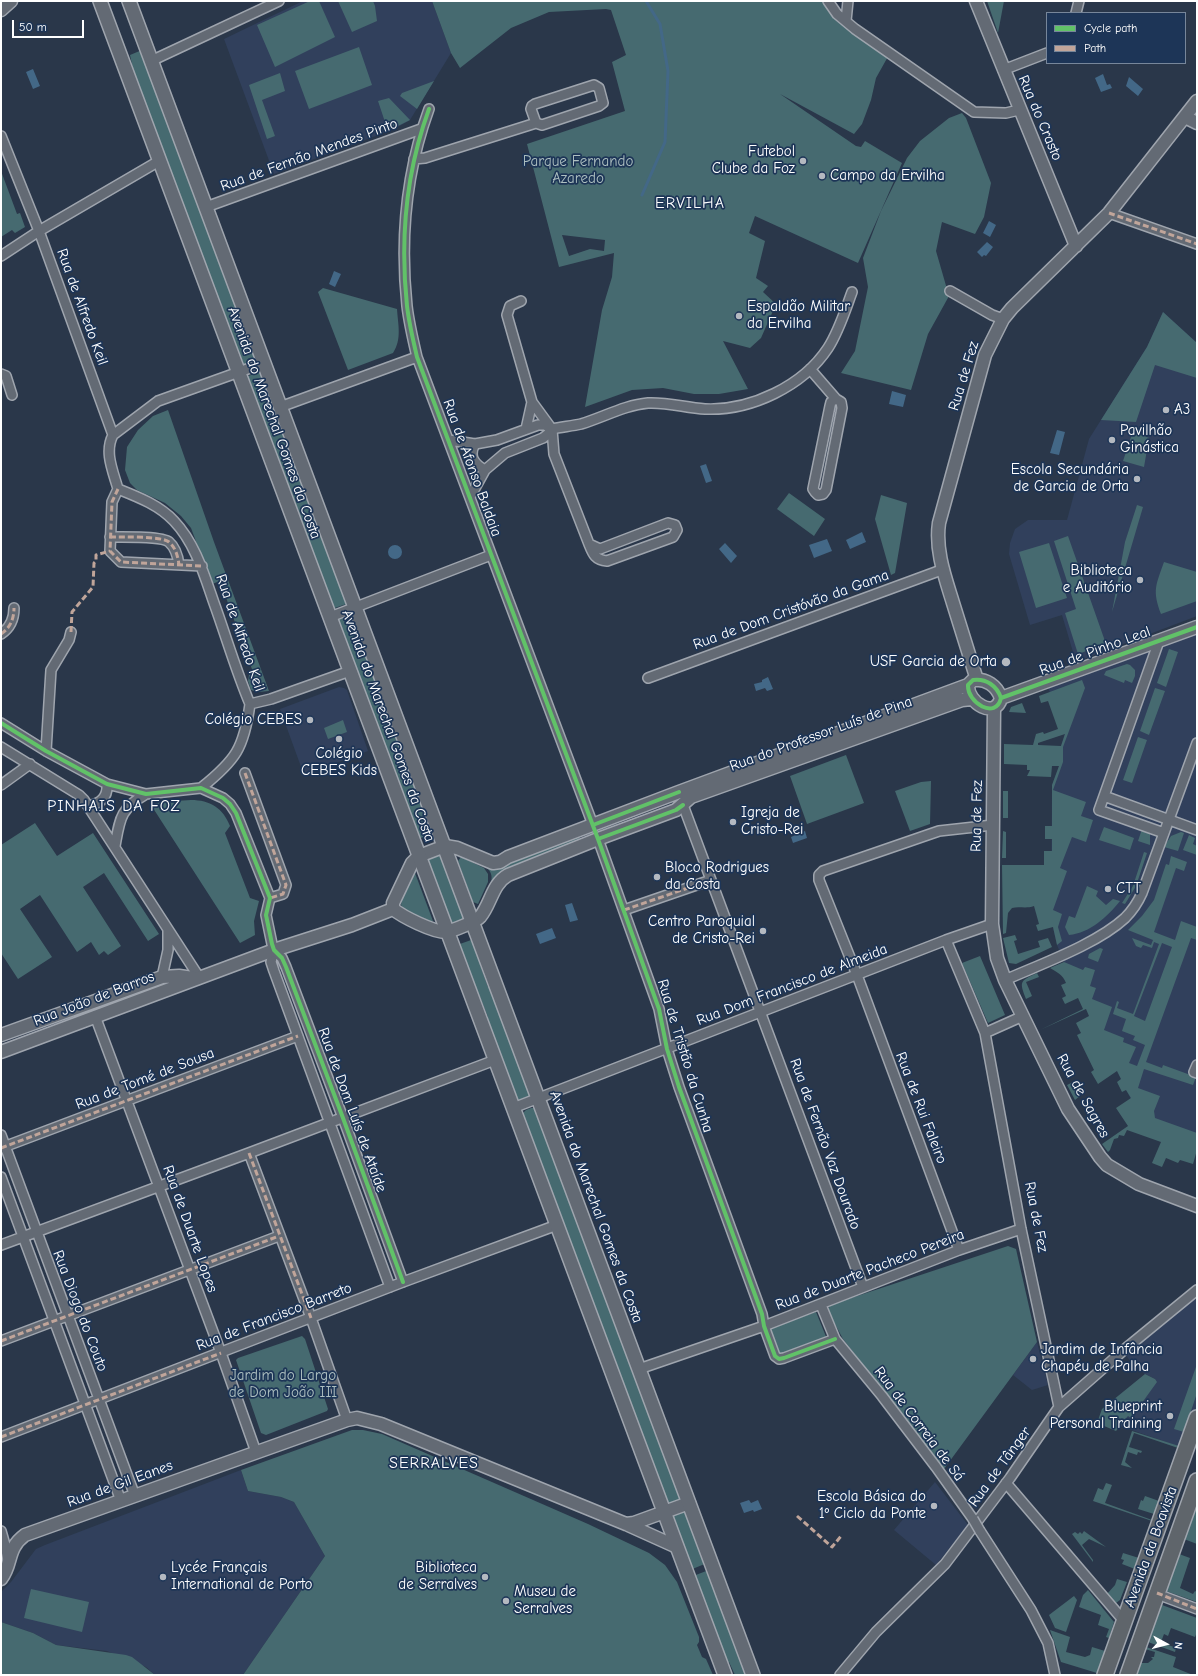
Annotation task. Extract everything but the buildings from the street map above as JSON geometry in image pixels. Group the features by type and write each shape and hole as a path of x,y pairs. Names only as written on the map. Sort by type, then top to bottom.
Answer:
{"main road":[{"name":"Avenida do Marechal Gomes da Costa","path":"100,1 725,1675"},
{"name":"Avenida do Marechal Gomes da Costa","path":"129,1 754,1675"},
{"name":"Avenida da Boavista","path":"1105,1675 1197,1418"},
{"name":"Avenida da Boavista","path":"1128,1675 1197,1481"}],"street":[{"path":"1,10 11,1"},
{"path":"151,61 279,1"},
{"path":"828,1 837,14 846,22 974,112 1006,113 1019,110"},
{"path":"846,22 848,1"},
{"name":"Rua do Crasto","path":"976,1 1019,110 1076,246"},
{"path":"1076,12 1079,1"},
{"path":"1003,70 1046,53"},
{"path":"414,159 425,158 536,123 542,124 599,106 603,103 603,101 599,88 594,85 535,104 531,109 536,123"},
{"name":"Rua de Fez","path":"972,699 968,691 972,683 937,543 938,523 985,355 1003,319 1012,308 1109,213 1197,101"},
{"name":"Rua de Afonso Baldaia","path":"429,109 414,159 406,206 403,250 407,307 417,357 592,824"},
{"path":"1185,117 1197,123"},
{"name":"Rua de Fernão Mendes Pinto","path":"206,207 422,129"},
{"name":"Rua de Alfredo Keil","path":"1,136 39,231 113,434"},
{"path":"1,256 39,231 159,160"},
{"path":"1109,213 1197,244"},
{"path":"950,291 992,315 1003,319"},
{"path":"470,497 485,470 505,453 543,438 552,429 580,424 634,405 660,403 706,409 744,404 772,395 794,382 810,370 829,346 840,325 852,292"},
{"path":"521,301 510,306 508,315 532,402 552,429 554,454 589,544 595,558 600,561 607,562 673,537 677,530 675,525 668,523 600,549 589,544"},
{"path":"280,407 417,357"},
{"path":"118,489 108,452 109,442 113,434 158,401 264,363"},
{"path":"810,370 841,402 842,408 826,490 823,494 818,495 813,489 830,406 836,398"},
{"path":"1,374 6,376 12,395"},
{"path":"526,429 532,402"},
{"path":"449,440 475,444 497,440 538,425 545,425 552,429"},
{"path":"475,444 472,451 472,459 478,466 485,470"},
{"name":"Rua de Alfredo Keil","path":"201,788 231,762 240,747 248,723 250,704 202,566 185,534 173,520 144,500 118,489 112,502 110,551 122,562 202,566"},
{"path":"110,537 159,539 169,542 177,552 179,565"},
{"path":"330,617 491,555"},
{"name":"Rua de Dom Cristóvão da Gama","path":"648,678 944,569"},
{"path":"1,634 9,627 12,621 14,608"},
{"name":"Rua de Pinho Leal","path":"1001,698 1197,627"},
{"path":"46,751 52,670 71,632"},
{"path":"1159,641 1099,810 1164,833"},
{"path":"250,704 271,699 350,671"},
{"path":"972,683 981,680 989,683 997,690 1001,698 1000,703 994,708 982,706 972,699"},
{"name":"Rua do Professor Luís de Pina","path":"444,846 457,848 493,862 500,862 508,857 592,824 972,683"},
{"name":"Rua do Professor Luís de Pina","path":"472,922 480,917 497,884 503,878 598,839 676,810 691,797 962,700 972,699"},
{"name":"Rua de Fez","path":"994,708 992,924 997,958 1005,980"},
{"path":"1,723 46,751 107,784 146,794 201,788 223,798 230,804 236,813 270,898 266,915 274,950"},
{"path":"1005,980 1093,939 1115,926 1136,906 1197,743"},
{"path":"1,747 79,795 89,806 199,977"},
{"path":"1,785 30,764"},
{"path":"245,773 286,885 283,894 270,898"},
{"path":"89,806 98,803 104,797 107,784"},
{"path":"679,792 683,805"},
{"path":"115,846 119,823 124,811 134,801 146,794"},
{"path":"1104,796 1197,830"},
{"name":"Rua de Fernão Vaz Dourado","path":"683,805 863,1287"},
{"path":"592,824 598,839"},
{"name":"Rua de Rui Faleiro","path":"959,1250 857,975 819,880 819,876 823,871 939,831 993,825"},
{"name":"Rua de Tristão da Cunha","path":"598,839 659,1010 667,1049 679,1087 762,1314 764,1326"},
{"name":"Avenida do Marechal Gomes da Costa","path":"419,856 444,846"},
{"path":"419,856 409,867 393,903 393,909 399,914 426,926 447,932 472,922"},
{"path":"624,910 711,880"},
{"name":"Rua João de Barros","path":"1,1052 199,977 274,950 345,928 393,909"},
{"name":"Rua Dom Francisco de Almeida","path":"513,1108 946,940 992,924"},
{"path":"162,977 168,950 168,931"},
{"name":"Rua de Fez","path":"946,940 985,1033 1021,1229 1059,1407"},
{"name":"Rua de Dom Luís de Ataíde","path":"274,950 271,962 390,1287"},
{"name":"Rua de Dom Luís de Ataíde","path":"274,950 284,962 403,1282"},
{"name":"Rua João de Barros","path":"1,1035 162,977 199,977"},
{"name":"Rua de Sagres","path":"1005,980 1068,1109 1100,1157 1107,1165 1139,1184 1197,1206"},
{"name":"Rua de Duarte Lopes","path":"95,1016 160,1186 256,1452"},
{"path":"985,1033 1023,1016"},
{"name":"Rua de Tomé de Sousa","path":"3,1147 298,1036"},
{"path":"343,1118 495,1060"},
{"path":"1197,1065 1194,1072 1197,1073"},
{"name":"Rua de Dom Luís de Ataíde","path":"330,1122 343,1118"},
{"path":"1,1245 330,1122"},
{"name":"Rua Diogo do Couto","path":"1,1136 3,1147 135,1496"},
{"path":"249,1153 311,1318 346,1420"},
{"name":"Rua Diogo do Couto","path":"1,1177 121,1501"},
{"name":"Rua de Francisco Barreto","path":"1,1437 403,1282 557,1225"},
{"name":"Rua de Duarte Pacheco Pereira","path":"640,1369 764,1326 959,1250 1021,1229"},
{"path":"1,1341 279,1236"},
{"name":"Rua de Tânger","path":"840,1675 876,1632 945,1564 1006,1483 1059,1407 1125,1349 1197,1290"},
{"name":"Rua de Correia de Sá","path":"821,1305 835,1339 882,1396 936,1467 976,1524 1032,1610 1048,1643 1055,1675"},
{"path":"764,1326 775,1356 779,1359 835,1339"},
{"name":"Rua de Gil Eanes","path":"1,1578 6,1571 14,1544 25,1535 346,1420 358,1418 376,1422 626,1524 677,1547"},
{"path":"1006,1483 1124,1622"},
{"path":"626,1524 634,1523 689,1503"},
{"path":"1,1532 6,1545 8,1562"},
{"path":"1165,1597 1197,1609"}],"shaded area":[{"path":"303,1 432,1 451,53 410,120 396,128 274,174 224,39"},
{"path":"33,69 40,86 33,89 26,72"},
{"path":"1103,74 1107,85 1110,84 1112,88 1101,92 1095,78"},
{"path":"1129,77 1143,89 1138,96 1126,86"},
{"path":"989,221 996,225 990,237 983,233"},
{"path":"987,242 993,247 986,256 984,255 982,257 977,252"},
{"path":"334,271 341,274 335,287 329,284"},
{"name":"Escola Secundária de Garcia de Orta","path":"1163,312 1197,343 1197,616 1076,662 1062,615 1030,625 1009,554 1010,543 1015,529 1028,520 1067,520 1089,439 1147,347"},
{"path":"892,391 906,395 903,407 889,404"},
{"path":"1057,430 1065,432 1059,455 1050,453"},
{"path":"706,464 712,481 706,483 700,466"},
{"path":"862,532 866,542 850,549 846,540"},
{"path":"827,539 832,551 814,558 809,545"},
{"path":"725,543 737,556 731,563 719,549"},
{"path":"392,545 398,545 402,549 402,555 398,559 392,559 388,555 388,549"},
{"path":"1197,627 1197,1139 1140,1118 1057,945 1051,919 1052,785 1059,766 1061,746 1065,733 1046,682"},
{"path":"768,677 773,689 767,691 765,688 756,691 754,684 762,682 762,680"},
{"path":"339,687 347,690 368,751 304,775 280,709"},
{"path":"805,831 807,838 793,843 791,837"},
{"path":"572,903 578,920 570,922 565,905"},
{"path":"552,928 556,938 540,944 536,934"},
{"path":"1197,1290 1197,1418 1186,1449 1120,1426 1155,1379 1133,1365 1123,1351"},
{"name":"Jardim de Infância Chapéu de Palha","path":"1037,1342 1048,1385 1032,1390 1013,1375"},
{"name":"Lycée Français International de Porto","path":"241,1470 248,1491 281,1497 294,1502 325,1556 243,1675 155,1675 146,1667 107,1651 56,1645 33,1633 1,1622 1,1592 11,1582 36,1549"},
{"name":"Escola Básica do 1º Ciclo da Ponte","path":"935,1482 968,1525 936,1565 894,1530"},
{"path":"749,1500 751,1503 758,1500 762,1509 744,1513 740,1503"}],"green space":[{"path":"310,1 319,1 335,37 275,67 257,25"},
{"path":"338,1 373,1 377,21 352,32"},
{"name":"Parque Fernando Azaredo","path":"432,1 828,1 890,53 876,78 871,100 862,124 854,134 780,94 856,146 861,147 865,141 902,163 858,263 755,216 749,233 765,241 756,278 768,286 763,292 776,304 761,338 750,348 723,341 748,389 719,394 694,394 663,388 632,390 585,407 602,310 612,277 614,253 559,267 527,144 625,111 612,62 626,55 611,10 549,12 511,28 460,68 451,53","holes":["562,235 605,240 604,251 590,249 569,256"]},
{"path":"987,1 1004,1 998,33"},
{"path":"359,47 372,85 309,109 295,71"},
{"path":"142,50 257,359 242,365 136,83 130,55"},
{"path":"280,73 285,91 262,100 275,136 267,139 249,85"},
{"path":"434,81 417,109 400,96 402,93"},
{"path":"389,98 410,120 388,131 378,101"},
{"path":"962,113 966,118 991,183 984,217 975,234 942,222 936,251 949,296 928,334 911,390 841,373 855,351 868,287 863,258 881,211 907,158 920,141 949,118"},
{"path":"1,171 17,214 20,213 25,227 15,233 12,230 1,237"},
{"path":"323,288 397,309 399,326 398,342 393,353 348,370 318,292"},
{"path":"1163,312 1197,343 1197,378 1155,365 1136,422 1101,420 1147,347"},
{"path":"261,371 349,603 332,609 246,377"},
{"path":"168,410 214,542 269,691 258,692 251,690 248,681 249,675 253,672 220,581 212,584 191,528 181,516 165,503 137,490 130,483 125,470 127,447 138,430 153,416"},
{"path":"1133,431 1149,438 1144,467 1123,461"},
{"path":"789,493 825,519 814,536 777,509"},
{"path":"881,495 907,503 895,573 891,575 875,519"},
{"path":"1137,505 1143,507 1112,612 1125,542"},
{"path":"1068,536 1106,644 1078,654 1065,613 1076,609 1054,541"},
{"path":"1049,543 1067,598 1036,608 1019,552"},
{"path":"1164,562 1197,572 1197,601 1161,614 1158,606 1156,588"},
{"path":"353,614 435,833 418,839 336,620"},
{"path":"1169,649 1178,652 1166,687 1157,683"},
{"path":"1127,664 1135,670 1135,676 1132,683 1125,680 1124,683 1104,675 1106,671"},
{"path":"1082,680 1085,688 1063,747 1063,762 1053,790 1086,802 1081,816 1093,820 1086,842 1072,837 1060,868 1067,871 1053,910 1062,914 1058,927 1062,941 1057,945 1053,927 1038,931 1036,925 1039,924 1034,906 1012,908 1008,913 1006,933 1003,934 1002,865 1044,865 1044,851 1052,851 1052,839 1045,839 1045,826 1052,826 1052,785 1059,766 1052,766 1051,777 1027,776 1030,770 1027,770 1027,765 1004,764 1004,744 1033,745 1036,734 1043,732 1044,734 1058,729 1048,701 1041,703 1039,696","holes":["1065,734 1061,746 1038,745 1038,743"]},
{"path":"1155,688 1165,691 1149,735 1140,731"},
{"path":"1022,703 1026,713 1009,712 1011,707"},
{"path":"343,720 347,732 328,739 324,728"},
{"path":"1138,737 1147,740 1132,783 1123,780"},
{"path":"846,755 864,803 807,824 790,776"},
{"path":"931,781 930,824 910,831 895,791 921,782"},
{"path":"1003,791 1008,791 1008,818 1003,818"},
{"path":"191,800 210,803 224,814 230,826 225,833 250,898 259,901 254,921 255,935 240,943 151,805 159,802"},
{"path":"35,823 57,856 93,833 159,934 148,941 104,873 83,887 121,946 108,955 104,951 99,955 91,942 77,952 40,895 20,909 52,957 18,979 1,953 1,845"},
{"path":"1104,827 1134,838 1130,850 1099,840"},
{"path":"1142,829 1150,834 1150,845 1138,841"},
{"path":"1003,831 1006,832 1006,858 1002,858"},
{"path":"1181,832 1184,833 1178,851 1164,847 1171,836"},
{"path":"1189,835 1195,838 1193,844 1197,846 1197,855 1183,850"},
{"path":"579,837 580,841 503,870 495,877 490,885 491,875 490,871 486,867 502,866"},
{"path":"1144,852 1147,853 1136,886 1125,904 1122,903 1133,886"},
{"path":"442,853 466,919 449,925 425,859"},
{"path":"1171,856 1187,862 1184,871 1176,868 1154,932 1175,940 1181,921 1197,927 1197,940 1191,938 1146,1062 1162,1068 1163,1065 1196,1077 1193,1085 1144,1069 1138,1088 1160,1096 1154,1111 1155,1118 1197,1133 1197,1150 1193,1164 1180,1160 1178,1163 1166,1158 1162,1167 1152,1163 1161,1142 1127,1130 1124,1136 1119,1135 1118,1138 1114,1139 1108,1152 1102,1144 1128,1126 1116,1108 1131,1098 1126,1090 1122,1092 1117,1082 1121,1079 1117,1071 1098,1084 1091,1072 1094,1070 1077,1035 1081,1033 1076,1023 1089,1016 1086,1009 1040,1030 1083,1009 1078,998 1065,1004 1062,998 1066,996 1061,985 1066,983 1065,980 1057,972 1050,968 1064,962 1083,970 1085,967 1095,970 1090,986 1096,988 1092,999 1112,1007 1104,1030 1124,1038 1123,1042 1136,1047 1129,1063 1137,1066 1145,1045 1133,1040 1135,1036 1122,1031 1126,1019 1113,1014 1117,1001 1119,1002 1117,1008 1133,1014 1159,944 1154,942 1152,948 1143,945 1141,948 1136,946 1132,938 1151,945 1153,940 1128,930 1142,916 1154,900 1166,864 1169,865","holes":["1162,943 1172,947 1145,1021 1134,1016"]},
{"path":"461,857 484,868 488,874 488,882 478,904 473,902 458,861"},
{"path":"415,873 433,921 431,922 404,909 401,905 402,899"},
{"path":"1087,886 1098,891 1096,896 1106,905 1113,899 1120,901 1110,913 1091,928 1077,934 1069,935 1065,927 1069,916 1075,918"},
{"path":"1015,935 1017,940 1014,941 1018,954 1040,947 1038,941 1048,938 1052,947 1016,964 1009,963 1003,938"},
{"path":"474,939 483,963 480,965 488,987 492,986 533,1096 518,1102 484,1019 488,1017 479,995 476,997 457,945"},
{"path":"1100,948 1103,949 1098,962 1088,958 1089,954"},
{"path":"980,956 1005,1015 988,1023 962,963"},
{"path":"1037,973 1039,977 1026,982 1032,996 1026,999 1022,988 1022,982"},
{"path":"1073,1082 1080,1096 1075,1100 1067,1085"},
{"path":"531,1108 535,1108 683,1499 667,1506 522,1114"},
{"path":"1008,1246 1016,1249 1037,1342 944,1469 843,1339 828,1311 830,1305"},
{"path":"816,1312 827,1339 779,1356 769,1328"},
{"name":"Jardim do Largo de Dom João III","path":"302,1336 305,1339 328,1409 327,1411 266,1435 261,1433 236,1360"},
{"path":"1197,1364 1197,1393 1184,1432 1174,1429"},
{"path":"1145,1374 1155,1379 1157,1382 1131,1418 1128,1416 1116,1431 1097,1423 1102,1409"},
{"path":"352,1430 363,1430 382,1434 588,1524 649,1553 665,1565 677,1582 699,1637 699,1642 697,1645 702,1657 706,1659 713,1675 243,1675 325,1556 294,1502 281,1497 248,1491 241,1470"},
{"path":"1132,1431 1179,1446 1178,1448 1134,1433 1129,1447 1142,1451 1141,1453 1138,1452 1137,1455 1128,1452 1125,1462 1132,1468 1121,1465"},
{"path":"1106,1483 1112,1485 1105,1503 1152,1521 1093,1501 1098,1488 1103,1490"},
{"path":"1145,1496 1159,1501 1154,1514 1138,1509 1141,1500 1143,1501"},
{"path":"1195,1508 1197,1508 1197,1544 1184,1539"},
{"path":"685,1510 707,1563 690,1570 671,1516"},
{"path":"1084,1531 1106,1547 1089,1539 1082,1545 1093,1562 1072,1534 1075,1532 1078,1534 1080,1532 1082,1534"},
{"path":"1123,1553 1139,1558 1135,1569 1122,1564 1124,1560 1121,1559"},
{"path":"1179,1554 1190,1558 1180,1588 1193,1594 1195,1591 1197,1592 1197,1602 1166,1591"},
{"path":"709,1570 749,1675 735,1675 729,1662 725,1664 693,1576"},
{"path":"1117,1579 1127,1582 1120,1600 1116,1603 1107,1594 1115,1585"},
{"path":"31,1589 89,1602 82,1632 24,1618"},
{"path":"1088,1590 1114,1622 1109,1638 1106,1637 1109,1629 1098,1625 1101,1615 1079,1607 1083,1595"},
{"path":"1074,1596 1077,1600 1066,1632 1055,1628 1049,1615"},
{"path":"1162,1605 1197,1618 1197,1632 1195,1637 1171,1628 1168,1636 1164,1634 1161,1642 1176,1648 1175,1652 1148,1642"},
{"path":"1,1622 33,1633 56,1645 132,1657 155,1675 1,1675"},
{"path":"1050,1630 1070,1637 1066,1652 1085,1657 1090,1655 1092,1647 1105,1651 1097,1673 1061,1662"},
{"path":"1146,1647 1176,1657 1173,1667 1193,1675 1136,1675 1141,1663 1148,1663 1153,1659 1151,1657 1154,1657 1155,1652 1145,1649"}],"waterway":[{"path":"642,195 665,142 668,71 660,24 646,1"}],"marked path":[{"path":"1109,213 1197,244"},
{"path":"118,489 112,502 110,551 121,562 202,566"},
{"path":"110,537 141,537 165,540 169,542 175,550 179,565"},
{"path":"71,632 72,612 93,587 94,563 96,561 96,555 110,551"},
{"path":"1,634 11,623 14,608"},
{"path":"245,773 286,885 283,894 270,898"},
{"path":"624,910 711,880"},
{"path":"1,1148 298,1036"},
{"path":"249,1153 311,1318"},
{"path":"1,1341 279,1236"},
{"path":"1,1437 221,1353"},
{"path":"797,1516 832,1547 842,1535"},
{"path":"1157,1593 1197,1609"}],"cycle path":[{"path":"429,109 421,133 410,181 405,231 404,256 407,306 417,357 598,839 659,1009 667,1049 679,1087 762,1314 764,1326 775,1356 779,1359 784,1358 835,1339"},
{"path":"1001,698 1197,627"},
{"path":"973,680 982,680 987,682 997,690 1001,698 994,708 982,706 972,698 968,685 973,680"},
{"path":"1,723 46,751 107,784 146,794 201,788 223,798 230,804 236,813 270,898 266,915 274,950 282,958 286,967 403,1282"},
{"path":"593,825 679,792"},
{"path":"598,839 676,810 683,805"}],"place":[{"name":"Futebol Clube da Foz","path":"803,161"},
{"name":"Campo da Ervilha","path":"822,176"},
{"name":"Espaldão Militar da Ervilha","path":"739,316"},
{"name":"A3","path":"1166,410"},
{"name":"Pavilhão Ginástica","path":"1112,440"},
{"name":"Escola Secundária de Garcia de Orta","path":"1137,479"},
{"name":"Biblioteca e Auditório","path":"1140,580"},
{"name":"USF Garcia de Orta","path":"1006,662"},
{"name":"Colégio CEBES","path":"310,720"},
{"name":"Colégio CEBES Kids","path":"339,739"},
{"name":"Igreja de Cristo-Rei","path":"733,822"},
{"name":"Bloco Rodrigues da Costa","path":"657,877"},
{"name":"CTT","path":"1108,889"},
{"name":"Centro Paroquial de Cristo-Rei","path":"763,931"},
{"name":"Jardim de Infância Chapéu de Palha","path":"1033,1359"},
{"name":"Blueprint Personal Training","path":"1170,1416"},
{"name":"Escola Básica do 1º Ciclo da Ponte","path":"934,1506"},
{"name":"Lycée Français International de Porto","path":"163,1577"},
{"name":"Biblioteca de Serralves","path":"485,1577"},
{"name":"Museu de Serralves","path":"506,1601"}],"district":[{"name":"ERVILHA","path":"690,203"},
{"name":"PINHAIS DA FOZ","path":"114,806"},
{"name":"SERRALVES","path":"434,1463"}]}
